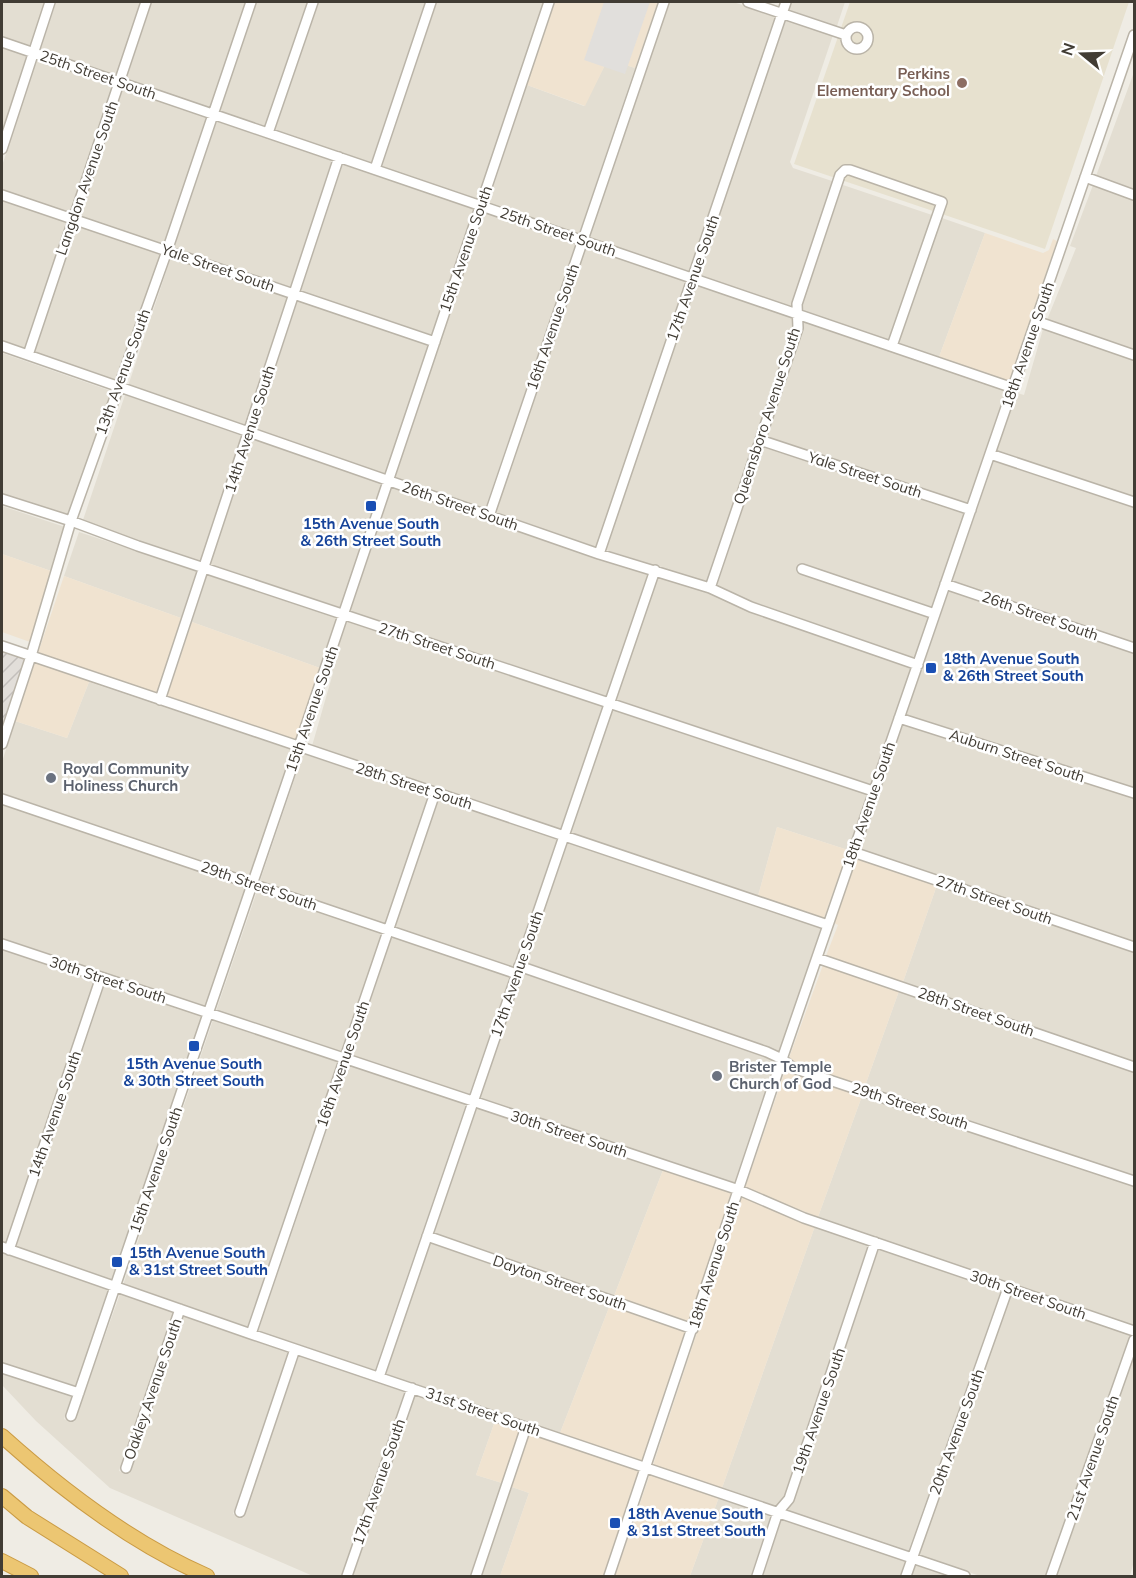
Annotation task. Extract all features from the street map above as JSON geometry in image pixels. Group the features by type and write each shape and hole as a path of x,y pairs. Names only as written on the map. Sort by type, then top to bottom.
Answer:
{"highway":[{"path":"2,1436 33,1464 91,1508 185,1567 207,1576"},
{"path":"2,1496 27,1516 121,1576"},
{"path":"2,1561 31,1576"}],"street":[{"path":"2,149 50,2"},
{"name":"Langdon Avenue South","path":"28,355 146,2"},
{"name":"13th Avenue South","path":"2,744 31,656 70,521 167,251 251,2"},
{"path":"268,133 313,2"},
{"path":"375,169 431,2"},
{"name":"15th Avenue South","path":"71,1416 117,1287 549,2"},
{"name":"16th Avenue South","path":"489,516 664,2"},
{"path":"748,2 846,35"},
{"name":"17th Avenue South","path":"599,554 786,2"},
{"name":"18th Avenue South","path":"609,1576 873,791 1134,35"},
{"name":"25th Street South","path":"2,42 1013,387"},
{"name":"14th Avenue South","path":"160,700 339,157"},
{"name":"Queensboro Avenue South","path":"710,588 798,328 796,304 840,175 845,170 942,202 892,346"},
{"path":"1085,177 1134,195"},
{"name":"Yale Street South","path":"2,195 435,342"},
{"path":"1036,321 1134,355"},
{"name":"26th Street South","path":"2,346 599,554 710,588 751,607 918,665"},
{"name":"Yale Street South","path":"760,440 971,510"},
{"path":"990,454 1134,502"},
{"name":"27th Street South","path":"2,499 873,791"},
{"path":"802,569 935,614"},
{"name":"17th Avenue South","path":"379,1377 655,570"},
{"name":"26th Street South","path":"945,584 1134,648"},
{"name":"28th Street South","path":"2,646 828,925"},
{"name":"Auburn Street South","path":"899,718 1134,793"},
{"name":"16th Avenue South","path":"251,1334 435,793"},
{"name":"29th Street South","path":"2,799 389,930 757,1048 782,1059 794,1068 1134,1181"},
{"name":"27th Street South","path":"853,852 1134,947"},
{"name":"30th Street South","path":"2,944 739,1190 804,1218 1134,1331"},
{"name":"28th Street South","path":"817,958 1134,1067"},
{"name":"14th Avenue South","path":"5,1249 101,977"},
{"name":"Dayton Street South","path":"427,1236 693,1329"},
{"name":"19th Avenue South","path":"757,1576 778,1512 789,1498 875,1242"},
{"name":"31st Street South","path":"5,1249 965,1576"},
{"name":"20th Avenue South","path":"906,1576 1008,1288"},
{"name":"Oakley Avenue South","path":"126,1468 180,1309"},
{"name":"21st Avenue South","path":"1051,1576 1134,1340"},
{"path":"240,1512 296,1349"},
{"path":"2,1368 79,1393"},
{"name":"17th Avenue South","path":"347,1576 412,1388"},
{"path":"476,1576 526,1427"}],"shaded area":[{"path":"2,2 45,2 30,46 2,37"},
{"path":"56,2 140,2 116,76 40,50"},
{"path":"152,2 245,2 210,108 126,79"},
{"path":"257,2 307,2 264,127 220,111"},
{"path":"319,2 425,2 371,163 275,130"},
{"path":"437,2 544,2 477,199 382,167"},
{"path":"555,2 658,2 635,68 608,59 585,106 527,85"},
{"path":"604,2 650,2 625,74 584,60"},
{"path":"670,2 733,2 776,16 689,272 589,238"},
{"path":"792,2 845,2 837,26 789,10"},
{"name":"Perkins Elementary School","path":"850,2 1129,2 1045,249 794,164"},
{"path":"786,19 833,35 790,162 793,168 832,181 792,307 699,275"},
{"path":"2,47 27,56 2,132"},
{"path":"37,59 113,85 70,213 2,190 2,166"},
{"path":"608,59 635,68 579,234 488,203 527,85 584,106"},
{"path":"1134,72 1134,189 1096,176"},
{"path":"123,89 207,117 164,245 80,216"},
{"path":"217,121 332,160 290,288 174,248"},
{"path":"343,164 474,209 432,335 301,291"},
{"path":"843,185 932,215 889,340 803,311 802,305"},
{"path":"1093,185 1134,200 1134,350 1047,320 1076,248 1070,246"},
{"path":"2,200 67,222 24,350 2,343"},
{"path":"484,212 576,243 485,509 395,478"},
{"path":"942,218 985,233 939,357 899,343"},
{"path":"77,225 161,254 117,383 34,354"},
{"path":"985,233 1043,253 1049,250 1053,239 1057,241 1009,381 939,357"},
{"path":"586,247 686,281 596,547 495,513"},
{"path":"171,257 287,297 245,426 128,386"},
{"path":"696,284 792,317 793,327 707,582 606,550"},
{"path":"298,300 428,345 385,475 255,430"},
{"path":"803,321 1006,390 967,504 767,437 803,330"},
{"path":"1043,329 1134,360 1134,497 997,451 1017,393 1024,395"},
{"path":"2,353 114,392 71,519 2,496"},
{"path":"125,395 242,436 200,562 82,523"},
{"path":"252,439 382,484 340,608 210,565"},
{"path":"764,446 964,513 932,607 799,563 796,572 929,616 914,658 753,603 717,586"},
{"path":"994,461 1134,507 1134,643 952,582"},
{"path":"392,487 648,573 606,697 350,612"},
{"path":"2,506 68,528 54,572 2,554"},
{"path":"79,532 197,571 181,618 64,576"},
{"path":"2,554 54,572 30,642 2,632"},
{"path":"207,575 337,618 320,668 192,622"},
{"path":"64,576 181,618 157,694 38,653"},
{"path":"658,577 709,592 750,612 911,668 870,785 616,700"},
{"path":"949,591 1134,653 1134,788 906,715"},
{"path":"347,621 603,706 560,830 307,745 312,746 333,673 330,671"},
{"path":"192,622 320,668 295,741 167,697"},
{"path":"2,651 25,659 2,727"},
{"path":"35,662 109,688 89,682 67,738 15,721"},
{"path":"89,682 292,750 250,878 2,793 2,762 15,721 67,738"},
{"path":"613,709 867,794 848,850 777,827 758,896 571,833"},
{"path":"902,724 1134,798 1134,942 860,849"},
{"path":"303,754 429,796 385,924 260,881"},
{"path":"439,799 557,839 513,967 395,927"},
{"path":"2,804 247,887 205,1007 2,939"},
{"path":"777,827 848,850 824,918 758,896"},
{"path":"568,842 821,928 779,1052 526,963"},
{"path":"857,858 937,885 903,982 826,956 838,925 834,923"},
{"path":"937,885 1134,952 1134,1062 903,982"},
{"path":"257,891 382,933 341,1052 216,1011"},
{"path":"392,936 510,977 469,1095 352,1056"},
{"path":"2,949 95,980 6,1244 2,1242"},
{"path":"823,965 899,991 865,1086 796,1063 789,1058"},
{"path":"523,972 776,1061 735,1184 480,1099"},
{"path":"105,984 202,1016 113,1281 16,1247"},
{"path":"899,991 1134,1072 1134,1176 865,1086"},
{"path":"213,1020 338,1062 247,1328 123,1285"},
{"path":"349,1065 466,1104 375,1370 258,1332"},
{"path":"786,1068 862,1096 818,1217 745,1188"},
{"path":"862,1096 1134,1186 1134,1326 818,1217"},
{"path":"477,1108 663,1170 614,1296 434,1234"},
{"path":"663,1170 732,1193 689,1322 614,1296"},
{"path":"742,1197 815,1226 722,1488 653,1465"},
{"path":"815,1226 868,1245 784,1496 776,1506 722,1488"},
{"path":"430,1243 610,1305 560,1433 386,1374"},
{"path":"879,1248 1001,1290 908,1552 787,1510 794,1500"},
{"path":"2,1253 110,1290 75,1387 2,1363"},
{"path":"120,1294 173,1312 119,1471 129,1474 183,1316 289,1352 233,1514 243,1518 299,1356 405,1391 342,1576 313,1576 110,1488 36,1421 2,1385 2,1373 72,1396 64,1419 74,1422"},
{"path":"1011,1294 1130,1335 1046,1576 980,1576 919,1555"},
{"path":"610,1305 686,1331 643,1461 560,1433"},
{"path":"1134,1356 1134,1561 1130,1576 1057,1576"},
{"path":"415,1395 495,1421 476,1475 502,1483 470,1576 353,1576"},
{"path":"495,1421 520,1430 502,1483 476,1475"},
{"path":"530,1433 640,1471 604,1576 500,1576 529,1493 512,1487"},
{"path":"650,1474 719,1497 690,1576 615,1576"},
{"path":"512,1487 529,1493 500,1576 482,1576"},
{"path":"719,1497 771,1515 751,1576 690,1576"},
{"path":"782,1518 905,1561 900,1576 763,1576"},
{"path":"915,1564 951,1576 911,1576"}],"place":[{"name":"Perkins Elementary School","path":"962,83"},
{"name":"15th Avenue South & 26th Street South","path":"371,506"},
{"name":"18th Avenue South & 26th Street South","path":"931,668"},
{"name":"Royal Community Holiness Church","path":"51,778"},
{"name":"15th Avenue South & 30th Street South","path":"194,1046"},
{"name":"Brister Temple Church of God","path":"717,1076"},
{"name":"15th Avenue South & 31st Street South","path":"117,1262"},
{"name":"18th Avenue South & 31st Street South","path":"615,1523"}]}
